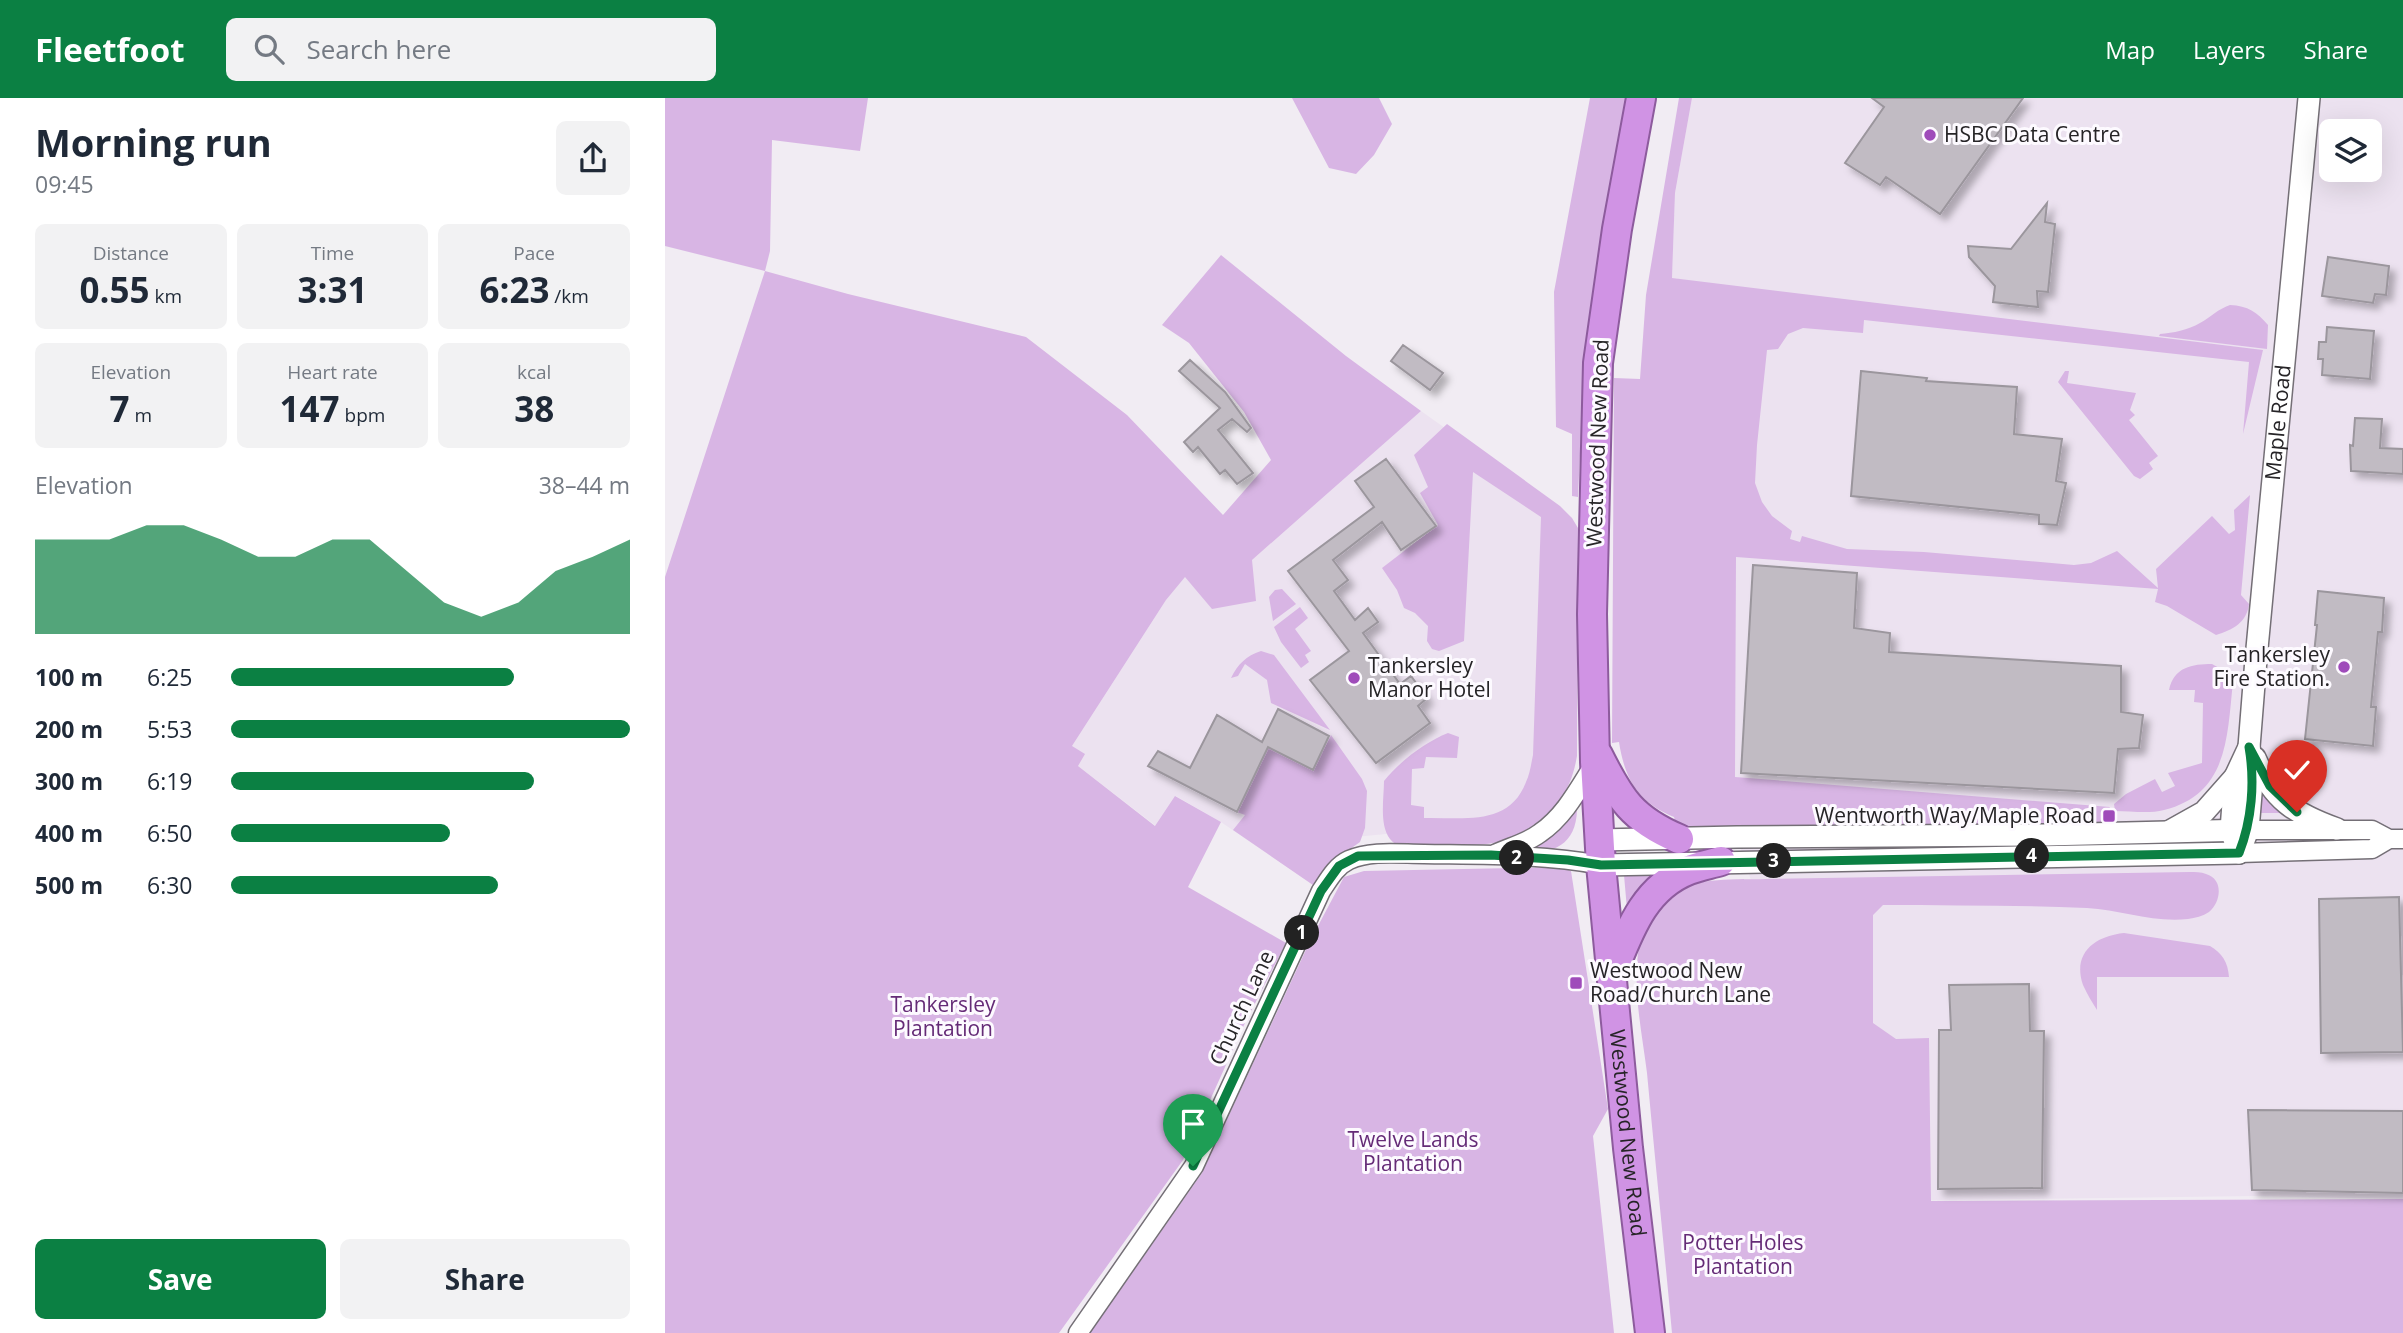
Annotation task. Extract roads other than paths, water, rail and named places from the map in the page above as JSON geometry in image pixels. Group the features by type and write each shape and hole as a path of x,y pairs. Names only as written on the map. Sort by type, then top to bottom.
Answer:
{"highway":[{"name":"Westwood New Road","path":"1641,98 1617,229 1598,363 1592,614 1600,853 1628,1148 1650,1333"},
{"path":"1595,756 1625,803 1636,815 1653,827 1679,839"},
{"path":"1612,975 1635,918 1659,888 1689,870 1721,861"}],"street":[{"name":"Maple Road","path":"2239,830 2253,770 2249,747 2309,98"},
{"name":"Maple Road","path":"2239,853 2235,777 2249,747"},
{"path":"2249,747 2270,786 2283,801 2297,812 2337,829"},
{"name":"Church Lane","path":"1491,855 1526,842 1551,825 1574,797 1595,756"},
{"path":"2165,833 2204,812 2235,777"},
{"path":"1600,853 1679,839 1737,837 2337,829 2372,830 2396,839"},
{"path":"1600,853 1721,861 2239,853 2372,849 2396,839"},
{"name":"Church Lane","path":"1078,1333 1193,1166 1321,891 1333,873 1347,861 1371,855 1491,855 1568,860 1600,853"}],"place":[{"name":"HSBC Data Centre","path":"1930,135"},
{"name":"Tankersley Fire Station.","path":"2344,667"},
{"name":"Tankersley Manor Hotel","path":"1354,678"},
{"name":"Wentworth Way/Maple Road","path":"2109,816"},
{"name":"Westwood New Road/Church Lane","path":"1576,983"}],"park label":[{"name":"Tankersley Plantation","path":"943,1017"},
{"name":"Twelve Lands Plantation","path":"1413,1152"},
{"name":"Potter Holes Plantation","path":"1743,1255"}]}
